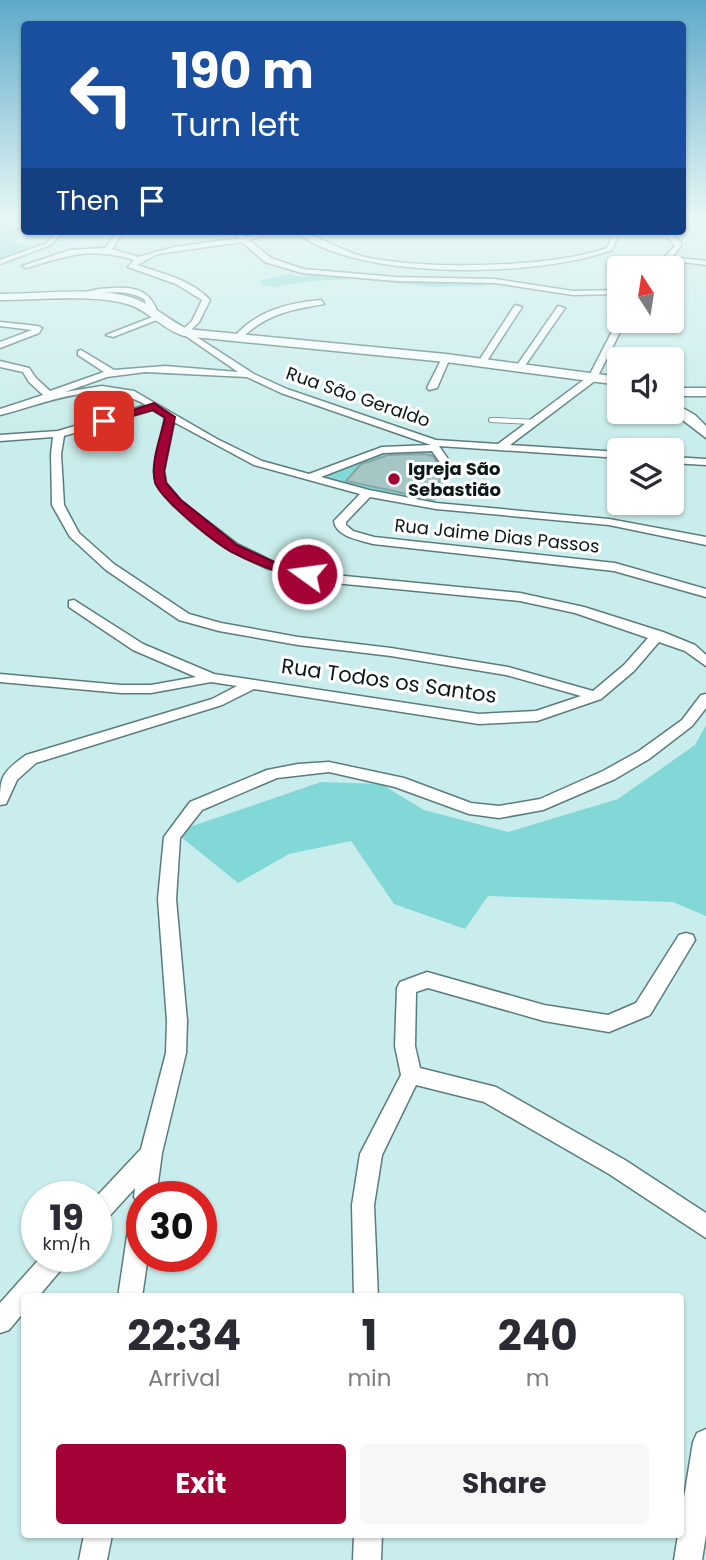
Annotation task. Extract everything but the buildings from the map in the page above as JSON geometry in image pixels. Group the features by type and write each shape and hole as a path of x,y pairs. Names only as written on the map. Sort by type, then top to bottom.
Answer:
{"main road":[{"path":"0,298 128,300 184,332 482,362 607,380"},
{"path":"684,397 706,393"},
{"path":"684,406 706,434"}],"street":[{"path":"184,332 195,322 206,300 188,288"},
{"path":"539,288 573,293 607,292"},
{"path":"237,338 258,319 274,310 321,302"},
{"path":"482,362 518,307"},
{"path":"519,368 561,309"},
{"path":"110,335 156,315"},
{"path":"0,324 38,328 0,345"},
{"name":"Rua São Geraldo","path":"184,332 251,376 284,391 435,445 607,454"},
{"path":"501,447 593,377 615,333"},
{"path":"81,353 112,373"},
{"path":"432,388 446,358"},
{"path":"0,364 26,370 32,380 51,397"},
{"path":"51,397 85,381 112,373 184,368 251,376"},
{"path":"0,411 51,397 118,389 131,393 170,417 258,463 282,472 436,506 609,522 706,541"},
{"path":"0,438 60,434 154,406"},
{"path":"170,417 159,471 161,484 177,503 233,547 270,565 324,578 520,597 579,610 690,648 706,662"},
{"path":"60,434 57,454 58,505 74,535 110,567 184,617 219,627 298,641 391,652 508,671 596,696"},
{"path":"310,477 390,448 435,445 450,469"},
{"path":"684,461 706,462"},
{"name":"Rua Jaime Dias Passos","path":"368,493 340,521 340,526 349,533 373,540 615,566 701,592"},
{"name":"Rua Todos os Santos","path":"74,604 138,647 211,678 479,719 537,716 596,696 629,668 657,635"},
{"name":"Rua Todos os Santos","path":"0,678 121,689 152,689 211,678"},
{"path":"0,800 3,786 14,771 31,759 218,702 254,683"},
{"path":"147,1181 151,1153 176,1053 177,1021 167,899 172,837 196,806 273,774 329,767 398,782 469,808 499,812 543,804 609,775 644,755 687,723 706,698"},
{"path":"366,1293 363,1205 371,1154 411,1075 405,1046 407,988 427,980 544,1013 609,1024 643,1009 687,940"},
{"path":"411,1075 489,1094 617,1167 706,1227"},
{"path":"112,1196 151,1153"},
{"path":"25,1293 44,1272"},
{"path":"131,1293 134,1272"},
{"path":"0,1321 21,1297"},
{"path":"688,1560 706,1442"},
{"path":"93,1560 97,1538"},
{"path":"367,1560 368,1538"}],"lane":[{"path":"491,420 535,422"}],"shaded area":[{"name":"Igreja São Sebastião","path":"384,451 434,451 447,473 434,504 383,495 320,477"},
{"path":"706,725 706,916 673,902 488,896 465,929 394,904 351,841 289,854 238,883 175,832 321,782 381,784 424,810 508,832 618,799 695,745"}],"place":[{"name":"Igreja São Sebastião","path":"394,479"}],"route":[{"path":"104,421 154,406 170,417 159,471 161,484 177,503 233,547 270,565 307,574"}]}
